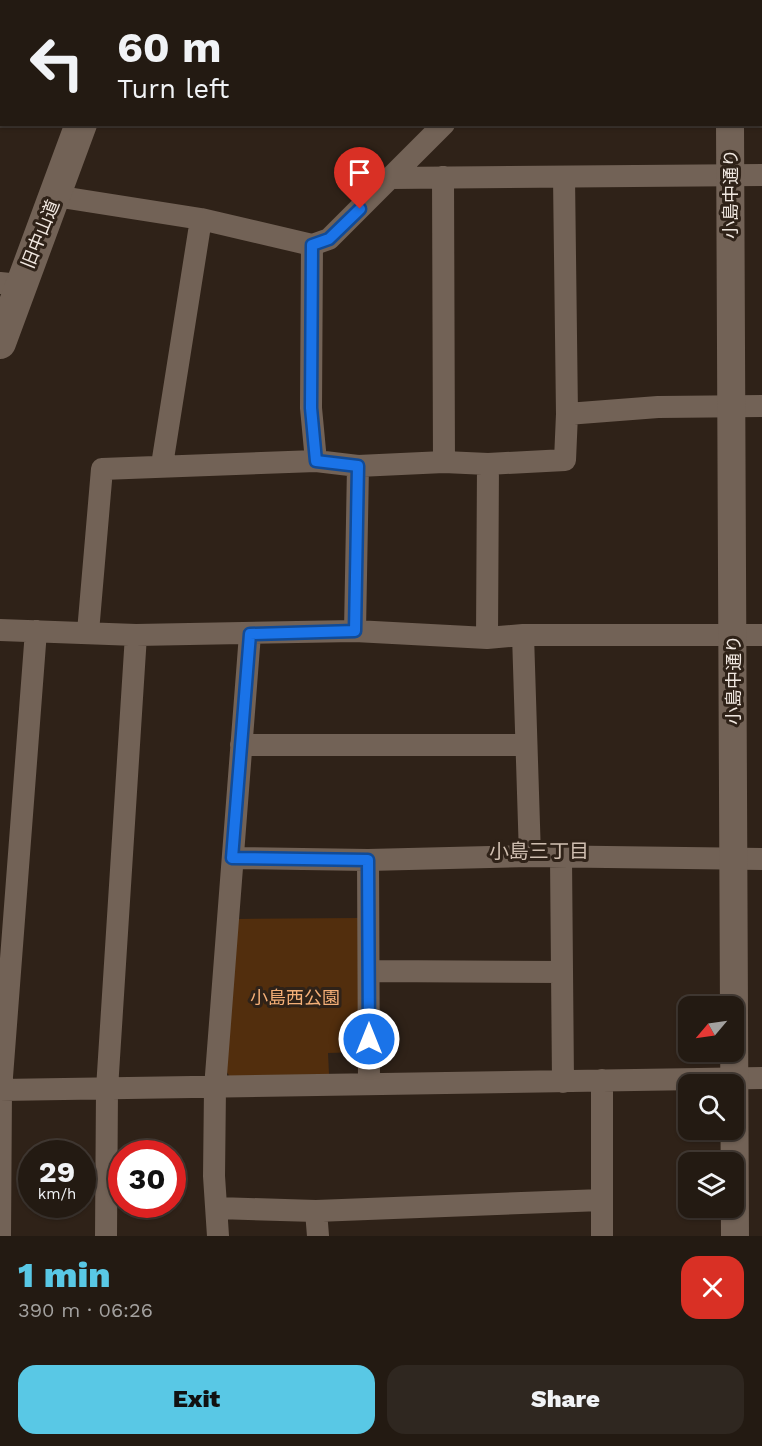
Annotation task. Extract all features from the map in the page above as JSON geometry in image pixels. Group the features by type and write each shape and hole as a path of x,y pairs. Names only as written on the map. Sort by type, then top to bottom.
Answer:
{"main road":[{"name":"旧中山道","path":"0,343 10,284 55,196 80,126"}],"street":[{"path":"55,196 201,219 312,245 329,239 442,126"},
{"name":"小島中通り","path":"730,126 734,859 748,1078 735,1236"},
{"path":"390,178 762,175"},
{"path":"443,177 444,462"},
{"path":"88,632 102,469 316,461 358,466 565,460 567,414 564,177"},
{"path":"162,465 201,219"},
{"path":"312,245 311,408 316,461"},
{"path":"567,414 658,407 762,406"},
{"path":"487,638 488,464"},
{"path":"355,631 358,466"},
{"path":"0,630 136,635 355,631 487,638 523,635 762,635"},
{"path":"0,1236 1,1090 36,630"},
{"path":"218,1236 214,1176 215,1088 250,634"},
{"path":"106,1236 107,1089 136,635"},
{"path":"523,635 530,856"},
{"path":"241,745 526,745"},
{"path":"232,858 368,860 530,856 762,860"},
{"path":"561,858 563,1082"},
{"path":"368,860 369,1084"},
{"path":"369,971 561,972"},
{"path":"1,1090 748,1078"},
{"path":"602,1080 602,1236"},
{"path":"217,1208 316,1210 602,1200"},
{"path":"316,1210 318,1236"}],"green space":[{"name":"小島西公園","path":"360,918 360,1052 328,1053 329,1074 231,1078 223,1067 238,919"}],"district":[{"name":"小島三丁目","path":"539,851"}],"route":[{"path":"360,209 329,239 312,245 311,408 316,461 358,466 355,631 250,634 232,858 368,860 369,1039"}]}
